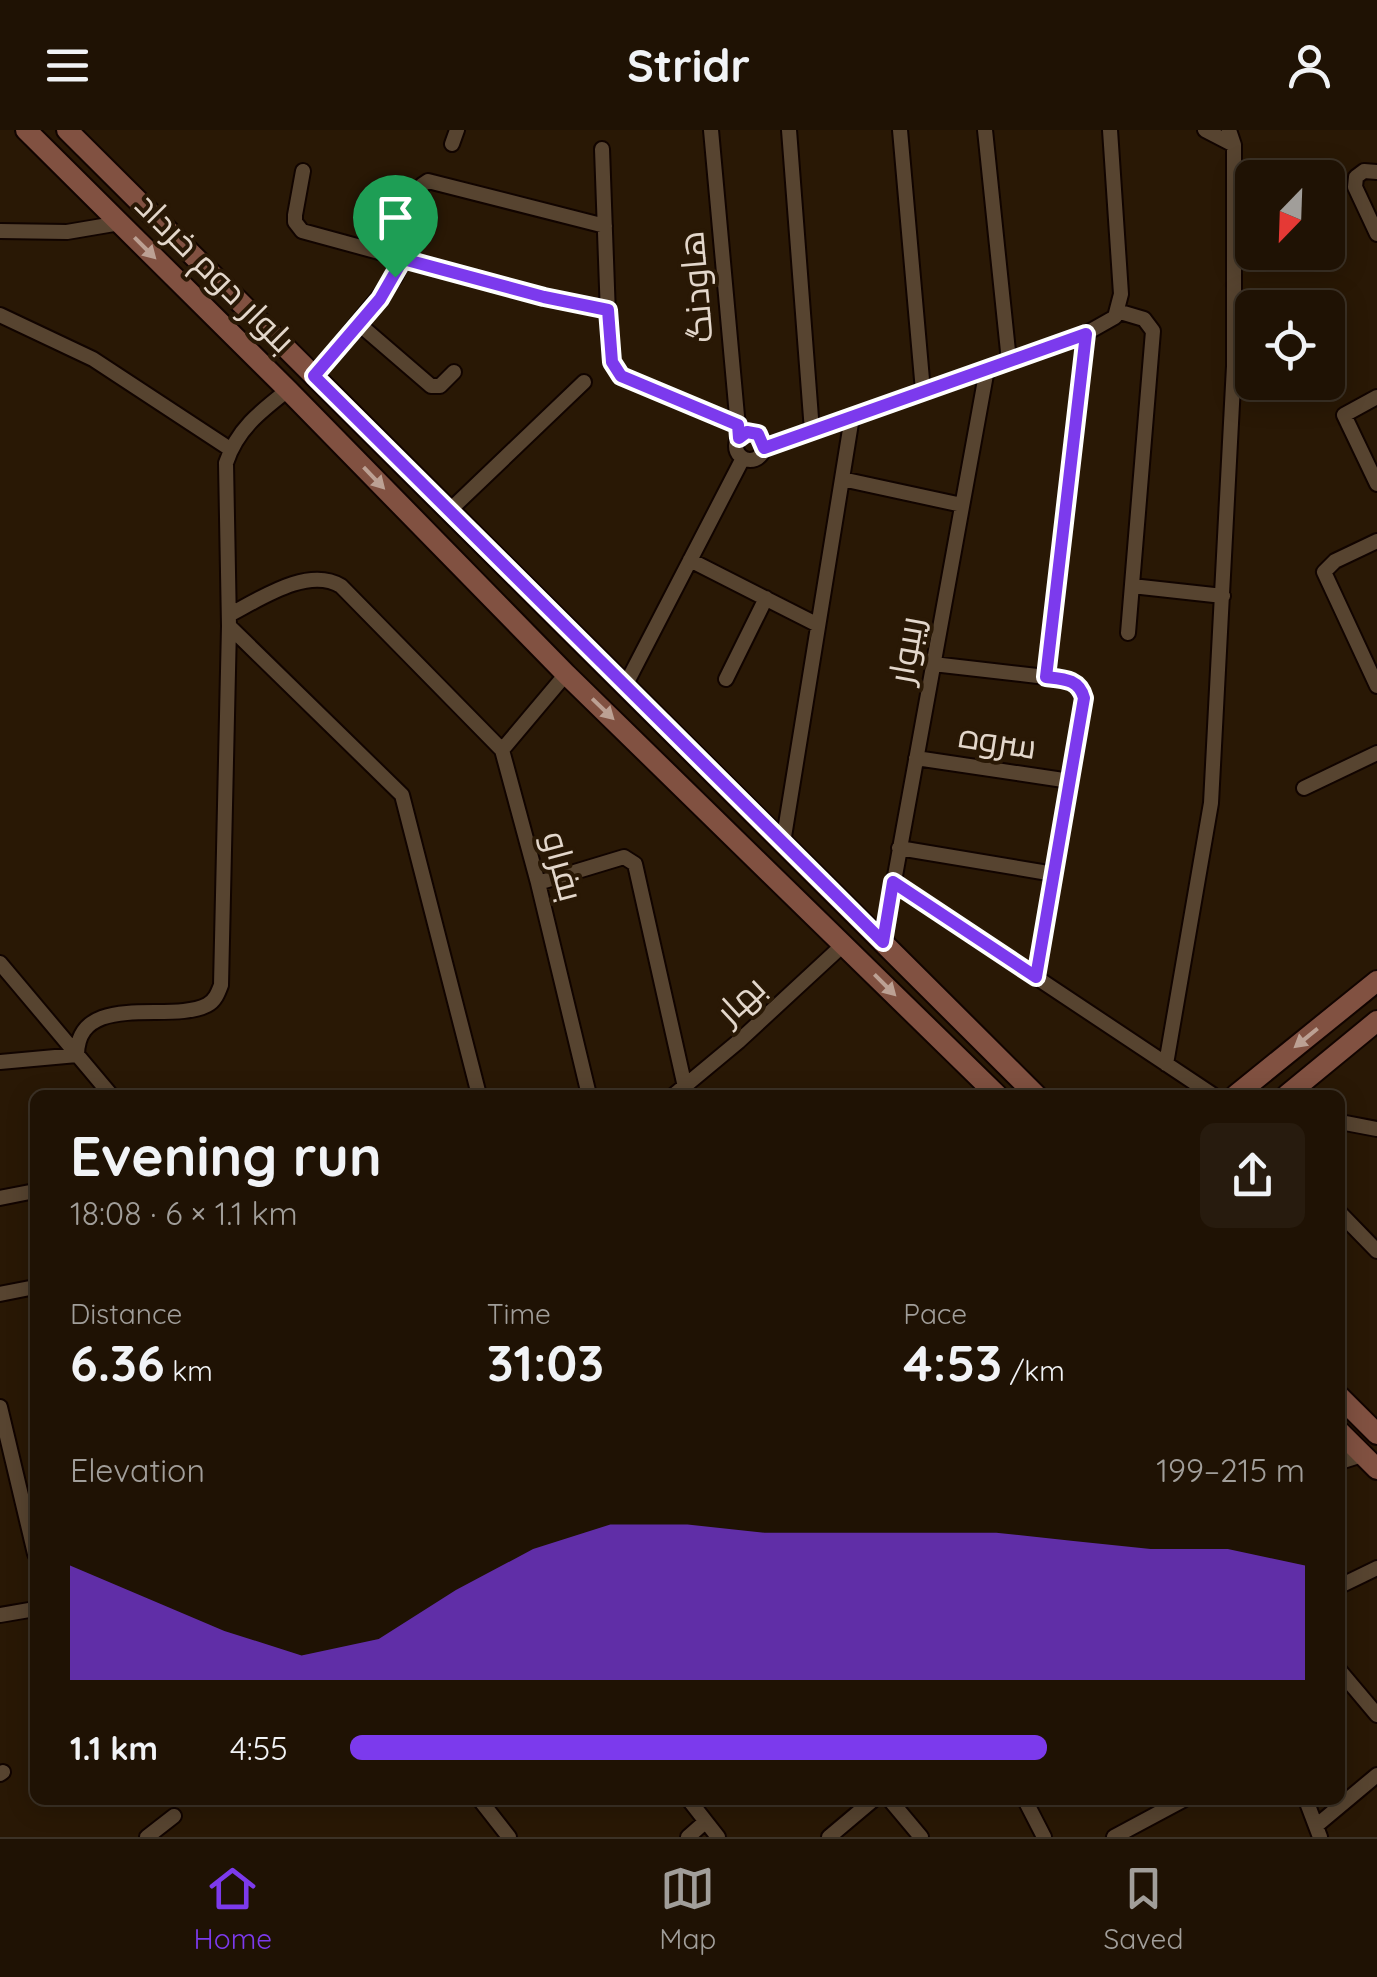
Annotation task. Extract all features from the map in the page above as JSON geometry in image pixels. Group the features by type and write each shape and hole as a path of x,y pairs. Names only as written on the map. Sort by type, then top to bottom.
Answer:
{"street":[{"name":"بلوار دوم خرداد","path":"26,130 566,674 992,1090"},
{"name":"بلوار دوم خرداد","path":"67,130 1031,1090"},
{"name":"هاودنگ","path":"711,130 738,432"},
{"path":"789,130 812,431"},
{"path":"900,130 924,392"},
{"path":"985,130 1009,361"},
{"path":"764,448 1103,326 1117,311 1120,294 1110,130"},
{"path":"1205,130 1234,146"},
{"path":"1166,1064 1211,804 1234,366 1234,146 1229,130"},
{"path":"602,149 612,362 621,376 738,432 752,432 762,438 764,448 759,457 743,458"},
{"path":"303,171 294,215 302,230 544,297 608,310"},
{"path":"1377,172 1364,171 1356,177 1355,187 1377,234"},
{"path":"314,376 380,299 403,259 422,184 428,180 605,226"},
{"path":"0,231 67,232 120,223"},
{"path":"1117,311 1144,318 1153,332 1128,632"},
{"path":"0,314 93,360 230,450"},
{"path":"359,324 431,386 440,386 454,372"},
{"path":"1046,677 1086,334"},
{"name":"ریبوار","path":"883,942 987,369"},
{"path":"449,511 584,382"},
{"path":"77,1055 78,1041 96,1020 208,1005 221,986 229,620 226,463 249,421 288,390"},
{"path":"1377,397 1344,415 1377,484"},
{"path":"783,843 852,417"},
{"path":"738,432 737,449 743,458"},
{"path":"625,686 743,458"},
{"path":"842,479 962,505"},
{"path":"1377,541 1335,561 1324,572 1377,686"},
{"path":"690,560 818,626"},
{"path":"229,620 311,580 332,580 502,750 566,674"},
{"path":"1132,586 1224,596"},
{"path":"726,679 766,598"},
{"path":"229,620 402,795 478,1090"},
{"path":"933,664 1046,677 1075,682 1081,687 1084,698 1036,977"},
{"name":"بفراو","path":"502,750 589,1090"},
{"path":"1304,788 1377,752"},
{"name":"سروه","path":"916,758 1070,781"},
{"path":"900,848 1054,874"},
{"path":"538,883 624,856 635,864 680,1090"},
{"path":"893,882 1205,1090"},
{"name":"بهار","path":"681,1090 844,944"},
{"path":"0,963 107,1090"},
{"path":"1242,1090 1377,981"},
{"path":"1293,1090 1377,1021"},
{"path":"0,1062 77,1055"},
{"path":"1345,1123 1377,1129"},
{"path":"0,1198 30,1192"},
{"path":"1345,1218 1377,1252"},
{"path":"0,1294 30,1288"},
{"path":"1345,1402 1377,1434"},
{"path":"0,1407 30,1533"},
{"path":"1345,1437 1370,1462"},
{"path":"1345,1584 1377,1568"},
{"path":"0,1616 30,1610"},
{"path":"1345,1678 1377,1714"},
{"path":"1308,1805 1318,1832 1377,1775"},
{"path":"484,1805 509,1837"},
{"path":"693,1805 718,1837"},
{"path":"829,1837 867,1805"},
{"path":"894,1805 921,1837"},
{"path":"1027,1805 1044,1837"},
{"path":"1114,1837 1174,1805"},
{"path":"147,1837 174,1816"},
{"path":"688,1837 706,1822"}],"route":[{"path":"403,259 608,310 612,362 621,376 738,425 739,438 747,432 758,434 764,448 1086,334 1046,677 1075,682 1084,698 1036,977 893,882 883,942 314,376 395,277 403,259"}]}
